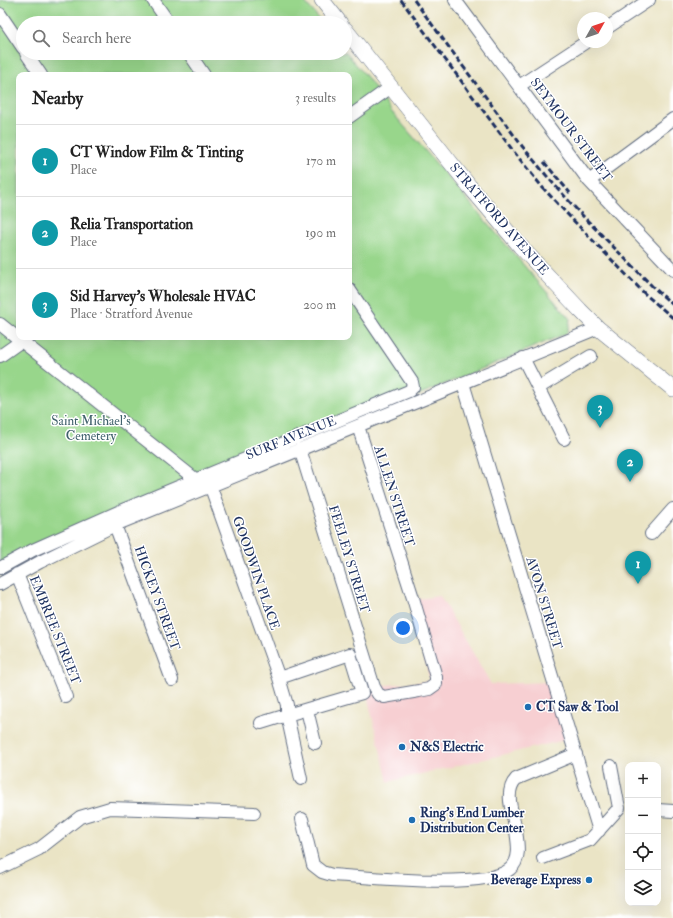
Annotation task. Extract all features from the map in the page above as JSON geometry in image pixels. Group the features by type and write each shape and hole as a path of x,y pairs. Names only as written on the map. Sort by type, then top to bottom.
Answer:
{"main road":[{"path":"322,0 335,16"},
{"name":"STRATFORD AVENUE","path":"352,38 470,187 520,246 598,328 673,389"}],"street":[{"path":"153,0 164,16"},
{"name":"SEYMOUR STREET","path":"456,0 589,181 671,266"},
{"path":"613,24 649,0"},
{"path":"0,14 16,38"},
{"path":"519,86 577,48"},
{"path":"31,60 39,72"},
{"path":"194,60 202,72"},
{"path":"352,115 391,87"},
{"path":"589,181 673,118"},
{"path":"0,568 33,550 195,479 408,391 413,386 412,382 352,293"},
{"path":"0,324 16,334"},
{"name":"SURF AVENUE","path":"0,584 115,525 598,328"},
{"path":"0,356 23,340"},
{"path":"25,340 195,479"},
{"path":"538,388 591,356"},
{"path":"523,358 564,439"},
{"name":"AVON STREET","path":"463,383 599,831"},
{"name":"ALLEN STREET","path":"358,426 436,677 436,684 429,689 384,697 378,694 371,678"},
{"name":"FEELEY STREET","path":"300,449 371,678"},
{"name":"GOODWIN PLACE","path":"210,486 287,705 287,715 301,779"},
{"path":"651,534 673,508"},
{"name":"HICKEY STREET","path":"115,525 172,680"},
{"name":"EMBREE STREET","path":"17,574 66,697"},
{"path":"261,723 362,692 350,654 277,674"},
{"path":"358,681 371,678"},
{"path":"306,710 314,743"},
{"path":"302,820 313,865 322,872 332,875 441,881 466,880 497,876 510,869 515,864 517,858 517,832 510,800 510,788 513,782 516,779 576,754"},
{"path":"543,858 590,840 623,808 611,766"},
{"path":"0,868 39,849 80,817 110,808 254,813"},
{"path":"661,810 673,811"}],"shaded area":[{"path":"440,596 491,684 550,682 565,740 388,782 365,687 430,681 410,600"}],"green space":[{"name":"Saint Michael's Cemetery","path":"0,0 303,0 317,16 16,16 16,60 352,60 367,77 391,111 570,319 567,333 408,399 122,514 30,558 0,575"}],"railway":[{"path":"401,0 514,152 543,188 645,294 673,318"},
{"path":"414,0 522,146 551,181 578,211 652,286 673,305"},
{"path":"544,162 570,193"}],"place":[{"name":"Sid Harvey's Wholesale HVAC","path":"600,428"},
{"name":"Relia Transportation","path":"630,482"},
{"name":"CT Window Film & Tinting","path":"638,584"},
{"name":"CT Saw & Tool","path":"528,707"},
{"name":"N&S Electric","path":"402,747"},
{"name":"Ring's End Lumber Distribution Center","path":"412,820"},
{"name":"Beverage Express","path":"589,880"}]}
